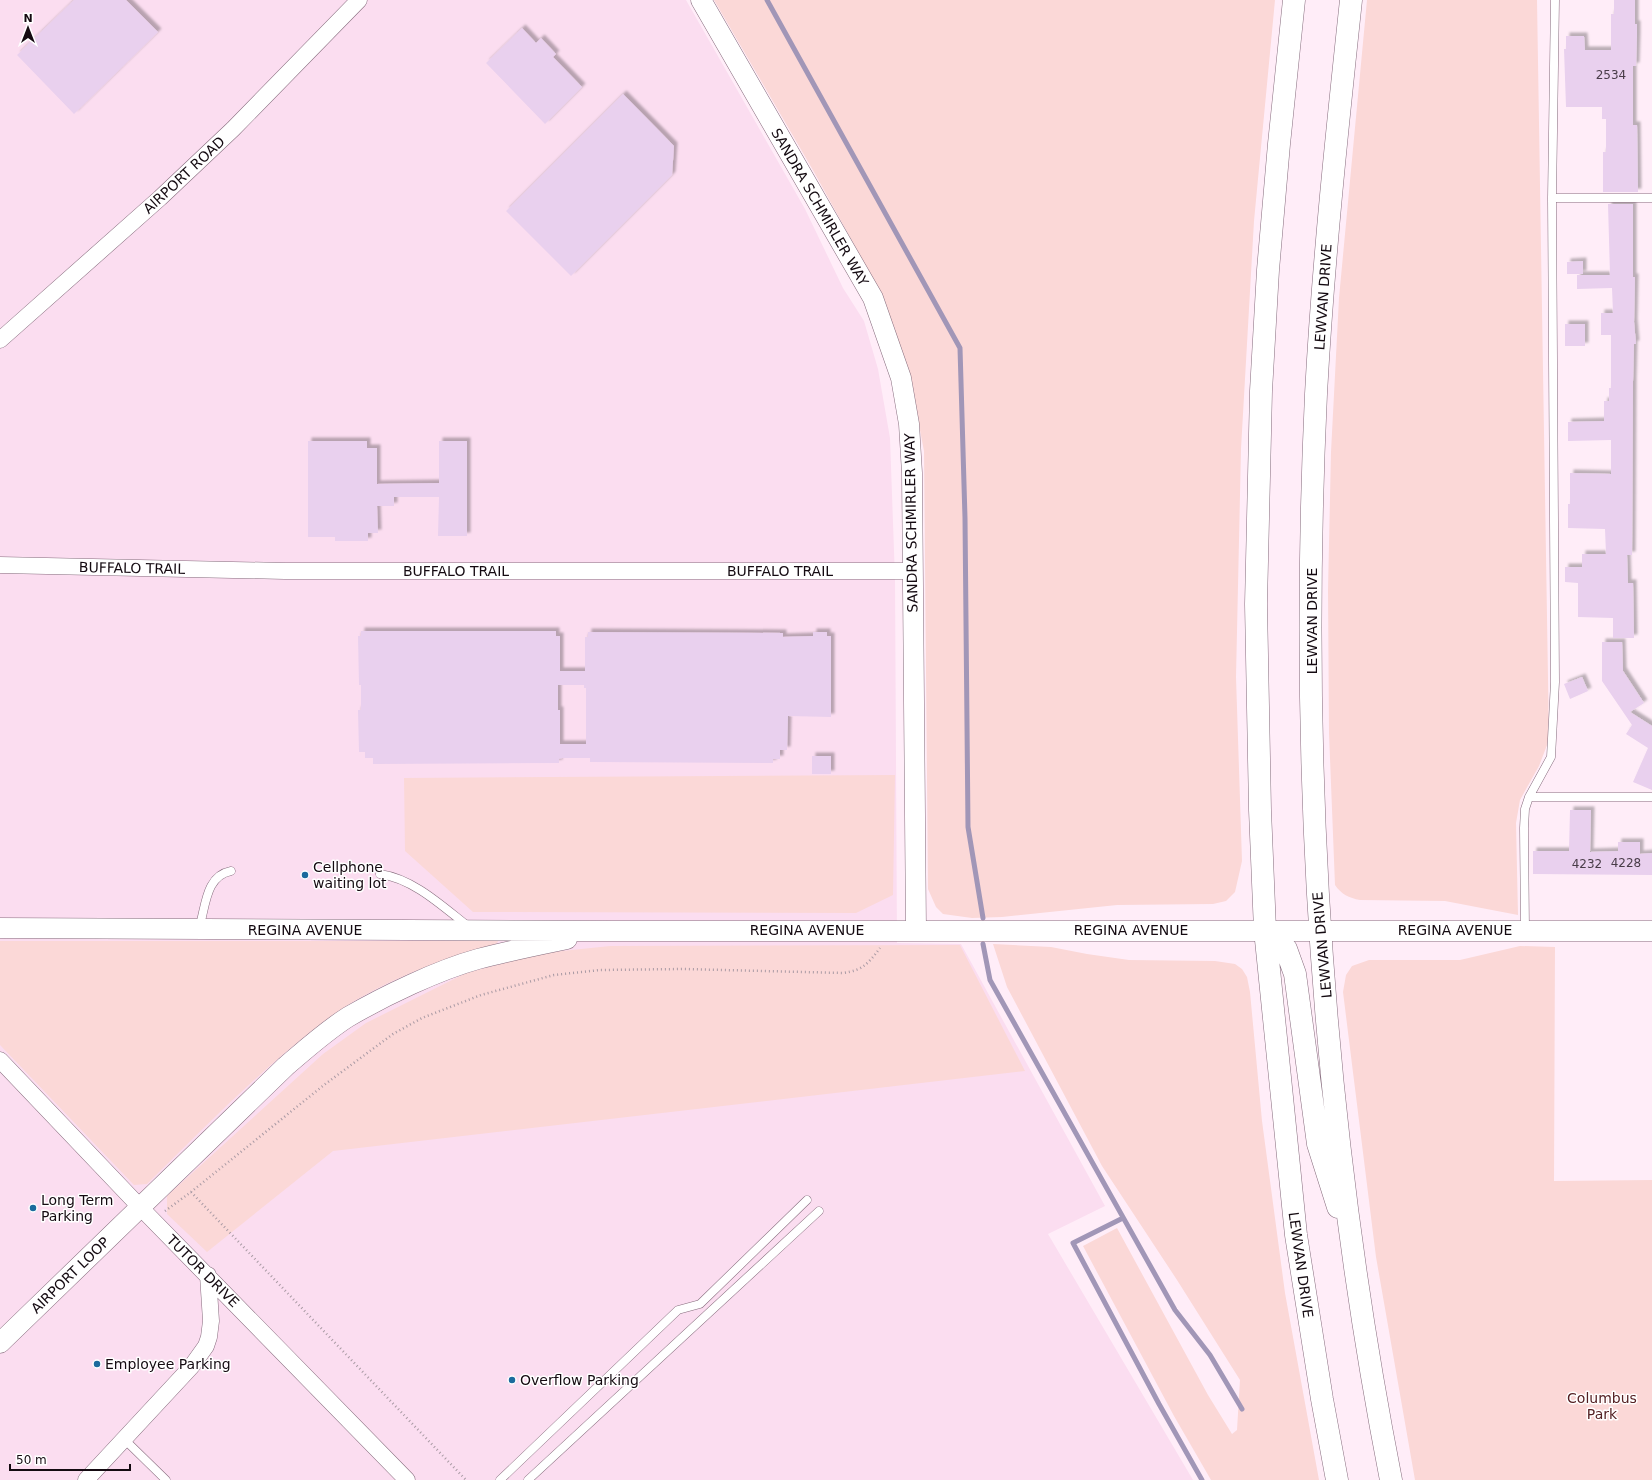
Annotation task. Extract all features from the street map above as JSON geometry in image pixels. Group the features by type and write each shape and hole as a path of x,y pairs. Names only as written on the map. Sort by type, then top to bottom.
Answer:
{"main road":[{"name":"LEWVAN DRIVE","path":"1294,0 1278,144 1268,270 1261,391 1256,604 1260,810 1265,930 1296,1235 1322,1399 1337,1480"},
{"name":"LEWVAN DRIVE","path":"1351,0 1324,276 1315,426 1312,537 1312,738 1314,839 1320,930 1336,1104 1351,1242 1371,1379 1391,1480"},
{"name":"LEWVAN DRIVE","path":"1265,930 1286,949 1295,974 1318,1144 1351,1242"}],"street":[{"name":"AIRPORT ROAD","path":"2,335 160,198 233,129 359,0"},
{"name":"SANDRA SCHMIRLER WAY","path":"701,0 873,298 902,378 909,424 912,473 916,930"},
{"name":"BUFFALO TRAIL","path":"0,565 285,571 913,571"},
{"name":"REGINA AVENUE","path":"0,928 473,929 611,931 1652,931"},
{"name":"REGINA AVENUE","path":"146,1213 286,1066 317,1039 348,1018 391,994 477,959 525,947 611,931"},
{"name":"TUTOR DRIVE","path":"0,1060 146,1213 408,1480"},
{"name":"AIRPORT LOOP","path":"0,1343 146,1213"},
{"path":"86,1480 191,1367 206,1346 211,1321 208,1275"}],"lane":[{"path":"1526,930 1525,809 1529,796 1551,757 1555,682 1552,198 1554,0"},
{"path":"1552,198 1652,198"},
{"path":"1529,796 1652,798"},
{"path":"199,929 210,886 219,876 231,871"},
{"path":"380,874 396,878 420,890 473,929"},
{"path":"500,1480 678,1310 700,1304 807,1200"},
{"path":"528,1480 819,1211"},
{"path":"124,1439 162,1478"}],"path":[{"path":"146,1213 191,1192 324,1085 393,1034 422,1018 454,1004 554,975 600,970 676,969 853,972 862,968 886,942 886,930"},
{"path":"191,1192 466,1480"}],"shaded area":[{"path":"0,0 686,0 805,209 843,288 864,321 878,369 890,438 895,579 897,943 961,944 1105,1206 1048,1234 1193,1480 0,1480"}],"green space":[{"path":"714,0 1275,0 1254,221 1241,449 1236,677 1242,861 1235,892 1226,901 1213,904 1117,905 1002,917 972,918 943,914 936,907 928,889 924,451 910,379 884,299 814,172"},
{"path":"1367,0 1537,0 1549,740 1539,766 1520,800 1516,823 1518,915 1445,901 1360,900 1346,895 1335,885 1329,733 1328,590 1331,452 1339,298"},
{"path":"895,775 893,895 856,913 473,912 405,851 404,778"},
{"path":"500,939 496,944 428,966 384,985 362,996 323,1022 300,1040 255,1080 147,1184 134,1185 0,1045 0,941 460,941"},
{"path":"993,944 1051,947 1129,960 1215,961 1235,964 1242,969 1247,977 1250,992 1262,1121 1285,1293 1319,1480 1211,1480 1174,1416 1083,1246 1117,1228 1208,1395 1232,1434 1237,1430 1240,1380 1177,1280 1102,1166 1007,987"},
{"path":"960,945 1025,1071 333,1151 207,1252 167,1214 167,1196 323,1054 366,1023 466,973 543,953 610,946"},
{"name":"Columbus Park","path":"1520,946 1555,947 1554,1181 1652,1180 1652,1480 1415,1480 1376,1257 1343,992 1346,975 1352,966 1369,960 1460,960"}],"building":[{"path":"74,0 126,0 158,32 74,114 17,55"},
{"path":"1614,0 1635,0 1635,24 1637,24 1637,36 1636,66 1633,66 1633,125 1637,125 1638,192 1603,192 1603,152 1606,152 1606,119 1602,119 1602,107 1566,107 1564,49 1566,49 1566,36 1584,36 1585,50 1611,50 1611,14 1614,14"},
{"path":"522,28 536,43 541,38 556,54 553,57 582,87 545,124 486,63"},
{"path":"623,94 674,146 672,175 571,276 506,211"},
{"path":"1608,204 1633,204 1633,277 1635,277 1634,322 1636,344 1634,344 1633,381 1632,555 1627,555 1628,583 1633,583 1634,638 1613,638 1613,618 1578,617 1578,583 1565,582 1565,567 1582,567 1582,554 1606,554 1605,529 1568,528 1568,504 1570,504 1570,473 1611,474 1611,440 1568,441 1568,422 1604,421 1604,401 1609,401 1609,388 1611,388 1611,335 1601,335 1601,313 1613,313 1612,288 1577,289 1577,275 1610,275"},
{"path":"1583,261 1583,274 1567,274 1567,262"},
{"path":"1565,324 1585,324 1585,346 1565,346"},
{"path":"308,441 367,441 367,448 377,448 377,484 439,483 439,441 467,441 467,536 438,536 439,497 394,497 394,506 377,506 378,533 368,533 368,541 335,541 335,537 308,537"},
{"path":"361,631 556,631 556,636 560,636 560,671 585,671 585,637 588,637 588,632 783,633 783,637 813,636 813,632 827,632 827,636 831,636 831,717 788,716 787,750 780,750 780,759 773,759 773,763 590,762 590,758 562,758 559,759 559,763 373,764 373,758 365,758 365,752 359,752 358,710 361,710 361,685 359,685 358,636 361,636","holes":["558,685 584,685 584,688 586,688 586,744 560,744"]},
{"path":"1602,642 1622,642 1623,671 1644,703 1630,712 1652,726 1652,790 1633,782 1648,748 1626,734 1632,725 1602,681"},
{"path":"1582,677 1588,691 1570,699 1564,684"},
{"path":"812,756 831,756 831,774 812,774"},
{"path":"1570,810 1591,810 1590,852 1618,851 1618,842 1640,842 1640,854 1652,853 1652,875 1533,874 1533,851 1569,851"}],"waterway":[{"path":"767,0 960,348 965,518 968,827 983,918"},
{"path":"983,944 990,980 1175,1310 1210,1355 1242,1409"},
{"path":"1123,1218 1073,1243 1159,1404 1202,1480"}],"place":[{"name":"Cellphone waiting lot","path":"305,875"},
{"name":"Long Term Parking","path":"33,1208"},
{"name":"Employee Parking","path":"97,1364"},
{"name":"Overflow Parking","path":"512,1380"}]}
